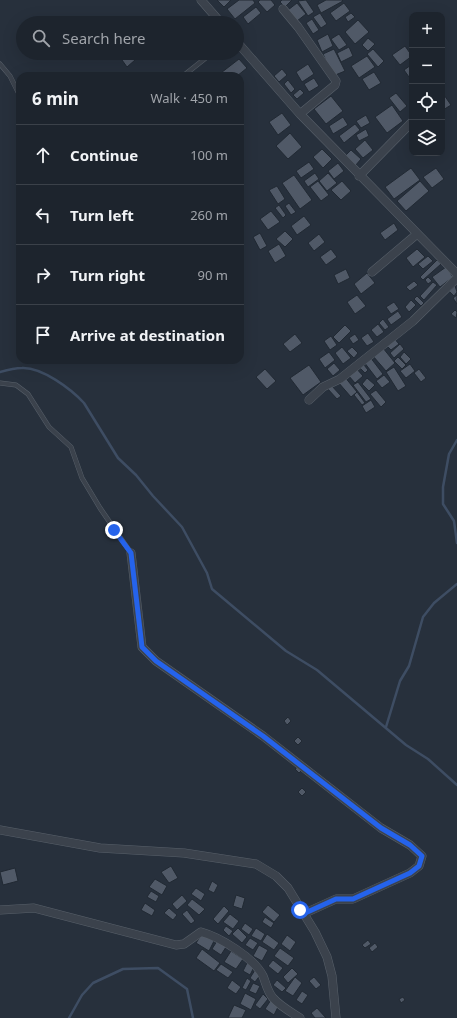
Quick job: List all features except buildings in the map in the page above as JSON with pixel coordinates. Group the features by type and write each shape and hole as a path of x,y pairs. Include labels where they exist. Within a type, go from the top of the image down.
{"street":[{"path":"201,0 215,16"},
{"path":"283,9 298,27 336,81 335,85 300,114"},
{"path":"244,50 300,114 359,176 457,274"},
{"path":"359,176 409,125"},
{"path":"372,272 418,234"},
{"path":"309,400 323,387 340,379 412,321 457,278"},
{"path":"131,553 142,647 156,661 263,736 381,828 410,845 422,856 419,866 410,873 353,899 336,899 303,914"},
{"path":"0,830 100,848 184,852 256,864 276,876 288,888 315,932 327,956 332,976 336,1018"},
{"path":"0,910 34,908 176,945 184,944 201,932 210,934 250,960 263,976 267,990 273,998 300,1018"}],"lane":[{"path":"188,72 203,60"},
{"path":"0,64 10,76 16,88"},
{"path":"0,383 16,385 28,394 49,427 71,447 82,478 100,508 131,553"}],"waterway":[{"path":"0,372 22,368 38,371 56,380 78,397 84,403 118,458 136,475 182,527 207,573 212,589 286,651 317,670 406,745 428,759 457,785"},
{"path":"457,440 449,454 443,487 443,504 454,521 457,543"},
{"path":"386,727 400,681 409,666 423,617 434,603 457,584"},
{"path":"69,1018 82,995 93,983 123,969 158,968 187,989 193,1018"}],"route":[{"path":"114,530 131,553 142,647 156,661 263,736 317,776 381,828 410,845 422,856 419,866 410,873 353,899 336,899 303,914 300,910"}]}
